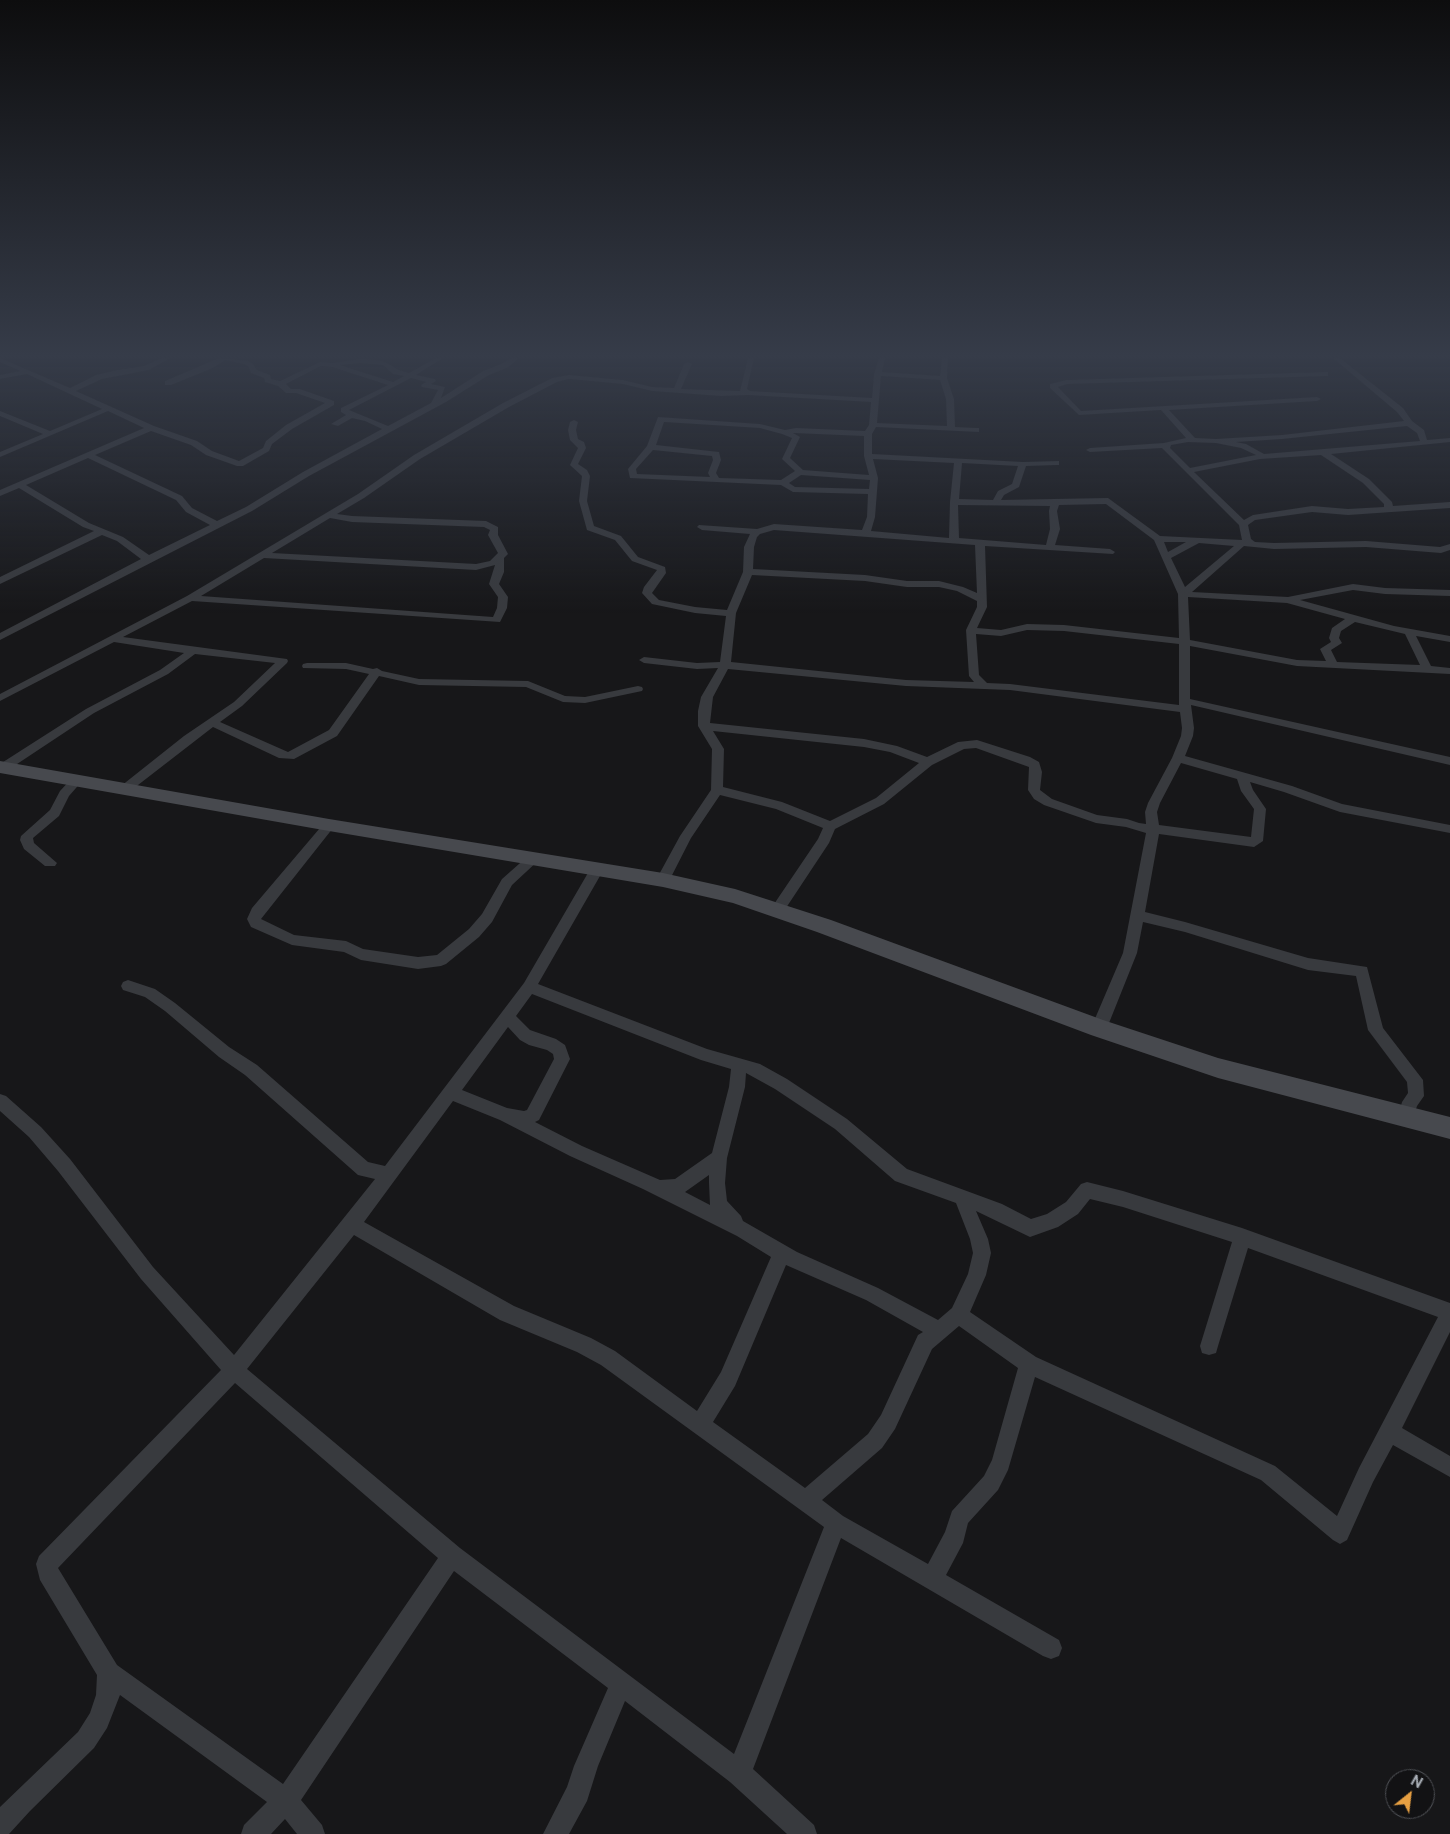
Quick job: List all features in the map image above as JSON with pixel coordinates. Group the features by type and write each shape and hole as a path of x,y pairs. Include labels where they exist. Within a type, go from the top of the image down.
{"main road":[{"path":"2,767 329,825 663,880 735,896 1099,1028 1236,1073 1450,1128"}],"street":[{"path":"0,455 25,444"},
{"path":"0,493 114,444"},
{"path":"193,444 210,453 240,464 266,449 268,444"},
{"path":"0,637 148,559 250,509 360,444"},
{"path":"0,698 190,598 326,515 361,496 417,457 440,444"},
{"path":"580,444 582,448 574,465 584,472 586,476 583,500 590,528 618,538 635,560 662,569 662,573 649,587 647,593 656,602 695,610 731,614"},
{"path":"653,444 632,469 632,476 783,483 793,489 872,492"},
{"path":"793,444 786,459 801,472"},
{"path":"866,534 871,517 874,478 868,456 868,444"},
{"path":"1090,450 1166,444 1166,449 1190,469 1242,524 1246,542"},
{"path":"1227,444 1243,446 1260,455"},
{"path":"1249,444 1260,455"},
{"path":"1288,444 1299,455"},
{"path":"1190,469 1260,455 1299,455 1409,444"},
{"path":"652,447 716,454 712,473 716,480"},
{"path":"1323,453 1366,481 1389,504 1387,509"},
{"path":"87,455 178,498 189,510 217,525"},
{"path":"868,456 958,462 1056,463"},
{"path":"954,541 954,502 958,462"},
{"path":"995,502 1001,492 1016,485 1023,464"},
{"path":"783,483 794,474 801,472 874,478"},
{"path":"18,484 37,497 100,532 120,539 148,559"},
{"path":"954,502 1055,503 1108,501 1158,539 1183,594 1187,736 1151,812 1152,829 1130,953 1099,1028"},
{"path":"1050,547 1055,529 1053,511 1055,503"},
{"path":"1242,524 1253,518 1312,509 1348,512 1450,505"},
{"path":"190,598 496,620 502,608 503,597 494,584 499,572 502,554 493,535 495,529 486,524 352,519 326,515"},
{"path":"702,527 757,532 774,527 1110,552"},
{"path":"1,580 100,532"},
{"path":"663,880 686,836 717,790 718,749 704,726 704,711 707,697 725,665 731,614 748,572 750,547 753,536 757,532"},
{"path":"1158,539 1301,546 1366,544 1441,550 1450,547"},
{"path":"1166,557 1197,540"},
{"path":"1183,594 1246,542"},
{"path":"980,543 982,606 971,630 971,662 974,676 983,685"},
{"path":"262,555 476,568 493,564 500,559"},
{"path":"748,572 865,578 907,584 939,584 960,589 982,600"},
{"path":"1287,600 1353,586 1394,591 1450,593"},
{"path":"1183,594 1287,600 1408,632 1450,639"},
{"path":"1333,665 1324,649 1337,643 1334,638 1336,630 1354,618"},
{"path":"971,630 1001,633 1027,627 1064,628 1185,642 1297,664 1450,671"},
{"path":"1408,632 1428,669"},
{"path":"114,639 193,651 226,653 283,661 245,699 188,739 125,789"},
{"path":"2,767 90,711 164,672 193,651"},
{"path":"644,660 697,666 725,665 906,683 983,685 1185,705 1450,761"},
{"path":"307,666 346,666 377,671 418,682 528,684 563,699 585,700 638,689"},
{"path":"213,723 290,756 333,733 377,671"},
{"path":"704,726 864,743 893,749 928,762"},
{"path":"777,910 824,840 830,826 880,801 928,762 962,745 977,744 1026,760 1035,766 1034,790 1038,796 1048,802 1096,819 1152,829 1254,842 1258,838 1260,809 1247,792 1242,777"},
{"path":"1178,758 1288,789 1340,808 1450,828"},
{"path":"50,863 29,846 26,840 27,836 54,813 64,794 77,780"},
{"path":"717,790 778,805 802,813 830,826"},
{"path":"329,825 256,912 254,918 256,923 292,940 346,947 361,954 418,963 441,960 474,933 487,918 507,882 533,859"},
{"path":"313,1834 286,1801 109,1672 48,1572 47,1564 234,1370 352,1224 529,987 597,869"},
{"path":"1138,916 1194,930 1308,964 1362,971 1376,1030 1415,1080 1416,1096 1410,1102 1406,1116"},
{"path":"128,986 150,992 170,1007 224,1052 250,1070 364,1169 388,1174"},
{"path":"529,987 706,1055 754,1069 782,1084 841,1124 901,1175 996,1210 1030,1228 1052,1221 1072,1208 1087,1190 1123,1199 1242,1236 1450,1312 1366,1475 1340,1534 1268,1473 1029,1364 959,1315"},
{"path":"506,1115 525,1119 533,1114 562,1059 560,1050 551,1044 525,1036 507,1016"},
{"path":"740,1064 737,1087 719,1158 717,1183 719,1205 743,1230"},
{"path":"449,1092 506,1115 576,1151 659,1188 743,1230 782,1253 872,1294 939,1330"},
{"path":"0,1101 36,1132 148,1273 234,1370 452,1556 739,1773 806,1834"},
{"path":"659,1188 678,1187 719,1158"},
{"path":"806,1501 875,1441 888,1422 925,1342 959,1315 977,1275 982,1253 962,1198"},
{"path":"352,1224 507,1313 584,1345 608,1358 836,1523 1051,1648"},
{"path":"1209,1346 1242,1236"},
{"path":"700,1425 728,1378 782,1253"},
{"path":"932,1579 955,1535 959,1518 991,1484 1001,1463 1029,1364"},
{"path":"1389,1432 1450,1468"},
{"path":"739,1773 836,1523"},
{"path":"253,1834 286,1801 452,1556"},
{"path":"0,1826 21,1802 86,1740 99,1720 108,1695 109,1672"},
{"path":"555,1834 578,1792 586,1766 621,1684"}]}
